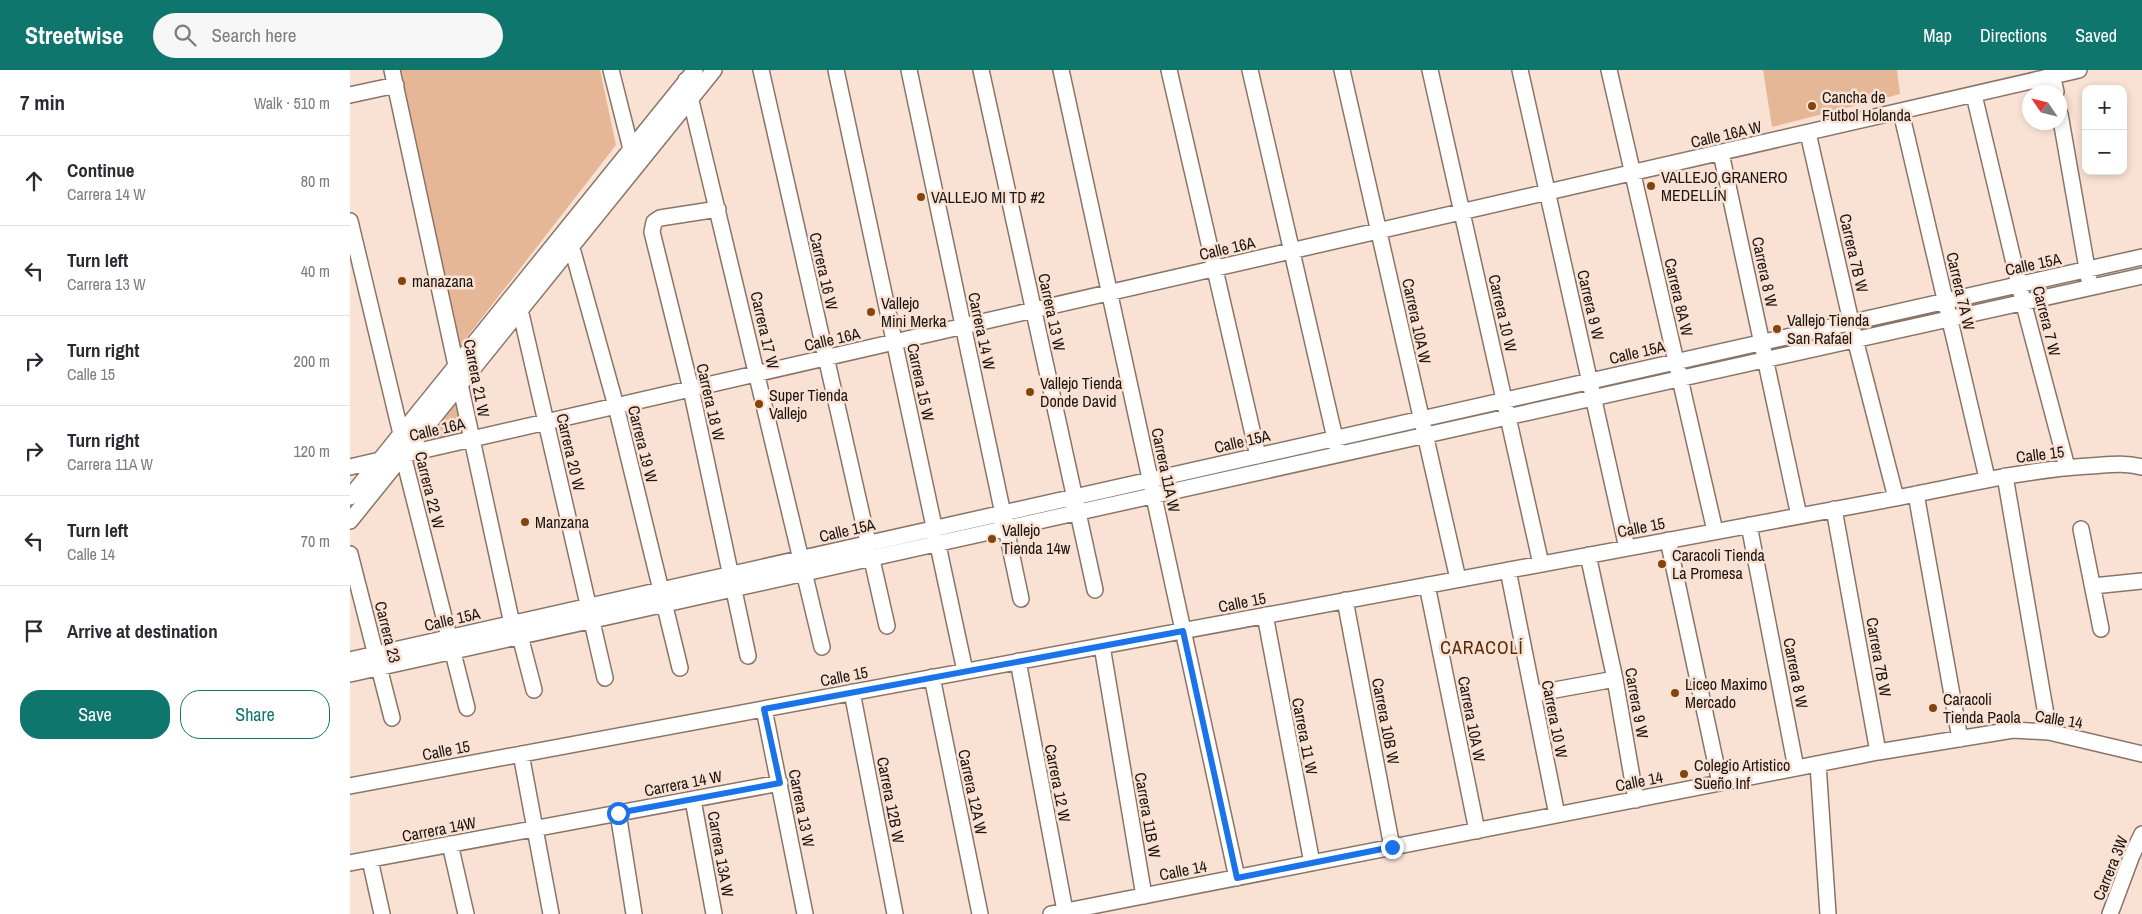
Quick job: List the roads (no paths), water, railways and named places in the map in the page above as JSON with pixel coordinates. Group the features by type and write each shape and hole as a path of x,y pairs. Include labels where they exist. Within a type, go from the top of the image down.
{"street":[{"name":"Carrera 21 W","path":"392,70 472,439 516,630 534,690"},
{"path":"611,70 631,148 639,162"},
{"path":"350,521 714,70"},
{"name":"Carrera 16 W","path":"762,70 887,626"},
{"name":"Carrera 15 W","path":"836,70 964,671"},
{"name":"Carrera 14 W","path":"908,70 1022,598"},
{"name":"Carrera 13 W","path":"980,70 1095,590"},
{"name":"Carrera 11A W","path":"1061,70 1237,878"},
{"path":"1168,70 1216,269 1258,456"},
{"path":"1250,70 1339,454"},
{"name":"Carrera 10A W","path":"1342,70 1458,579"},
{"name":"Carrera 10 W","path":"1430,70 1541,564"},
{"name":"Carrera 9 W","path":"1520,70 1627,548"},
{"name":"Carrera 8A W","path":"1609,70 1716,531"},
{"name":"Calle 16A W","path":"1380,231 1974,95 2052,73 2079,70"},
{"path":"350,497 691,75"},
{"name":"Carrera 17 W","path":"691,75 691,99 822,647"},
{"path":"350,95 396,85"},
{"name":"Carrera 7 W","path":"1974,95 2023,301 2067,467"},
{"name":"Carrera 7A W","path":"1901,112 1987,478"},
{"path":"2063,130 2091,288"},
{"name":"Carrera 7B W","path":"1808,133 1855,339 1896,498"},
{"name":"Carrera 8 W","path":"1721,153 1799,516"},
{"name":"Carrera 18 W","path":"718,209 660,218 654,222 652,232 691,389 748,656"},
{"name":"Carrera 22 W","path":"350,221 401,434 403,455 466,708"},
{"name":"Carrera 19 W","path":"566,229 616,406 680,668"},
{"name":"Calle 16A","path":"350,467 1380,231"},
{"name":"Calle 15A","path":"350,674 377,661 1076,504 1150,480 2142,257"},
{"name":"Calle 15A","path":"1076,504 1154,495 2142,276"},
{"name":"Carrera 20 W","path":"516,292 605,678"},
{"path":"1240,460 1243,475"},
{"name":"Calle 15","path":"350,786 1896,498 1987,478 2067,467 2129,463 2142,467"},
{"path":"2005,476 2049,732"},
{"path":"1916,494 1960,739"},
{"name":"Carrera 7B W","path":"1834,509 1878,752"},
{"name":"Carrera 8 W","path":"1749,525 1796,768"},
{"path":"2081,529 2101,629"},
{"path":"1668,540 1720,783"},
{"name":"Carrera 23","path":"350,554 392,718"},
{"name":"Carrera 9 W","path":"1588,555 1615,679 1636,800"},
{"name":"Carrera 10 W","path":"1508,570 1557,815"},
{"path":"2093,586 2142,581"},
{"name":"Carrera 10A W","path":"1427,585 1477,831"},
{"name":"Carrera 10B W","path":"1345,600 1392,847"},
{"name":"Carrera 11 W","path":"1265,615 1312,863"},
{"name":"Carrera 11B W","path":"1102,646 1144,896"},
{"name":"Calle 15A","path":"350,660 377,661"},
{"name":"Carrera 12 W","path":"1018,661 1058,913"},
{"name":"Carrera 12A W","path":"932,677 980,914"},
{"path":"1533,694 1615,679"},
{"name":"Carrera 12B W","path":"852,692 894,914"},
{"name":"Carrera 13 W","path":"764,709 805,914"},
{"name":"Calle 14","path":"1144,896 1878,752 2013,730 2049,732 2142,754"},
{"path":"521,754 551,914"},
{"path":"1818,764 1828,914"},
{"name":"Carrera 14 W","path":"534,828 780,783"},
{"name":"Carrera 13A W","path":"693,800 714,914"},
{"path":"618,813 634,914"},
{"name":"Carrera 14W","path":"350,863 534,828"},
{"name":"Carrera 3W","path":"2110,914 2142,834"},
{"path":"450,844 466,914"},
{"path":"370,860 382,914"},
{"path":"1058,913 1144,896"}],"place":[{"name":"Cancha de Futbol Holanda","path":"1812,106"},
{"name":"VALLEJO GRANERO MEDELLÍN","path":"1651,186"},
{"name":"VALLEJO MI TD #2","path":"921,197"},
{"name":"manazana","path":"402,281"},
{"name":"Vallejo Mini Merka","path":"871,312"},
{"name":"Vallejo Tienda San Rafael","path":"1777,329"},
{"name":"Vallejo Tienda Donde David","path":"1030,392"},
{"name":"Super Tienda Vallejo","path":"759,404"},
{"name":"Manzana","path":"525,522"},
{"name":"Vallejo Tienda 14w","path":"992,539"},
{"name":"Caracoli Tienda La Promesa","path":"1662,564"},
{"name":"Liceo Maximo Mercado","path":"1675,693"},
{"name":"Caracoli Tienda Paola","path":"1933,708"},
{"name":"Colegio Artistico Sueño Inf","path":"1684,774"}],"district":[{"name":"CARACOLÍ","path":"1482,648"}]}
